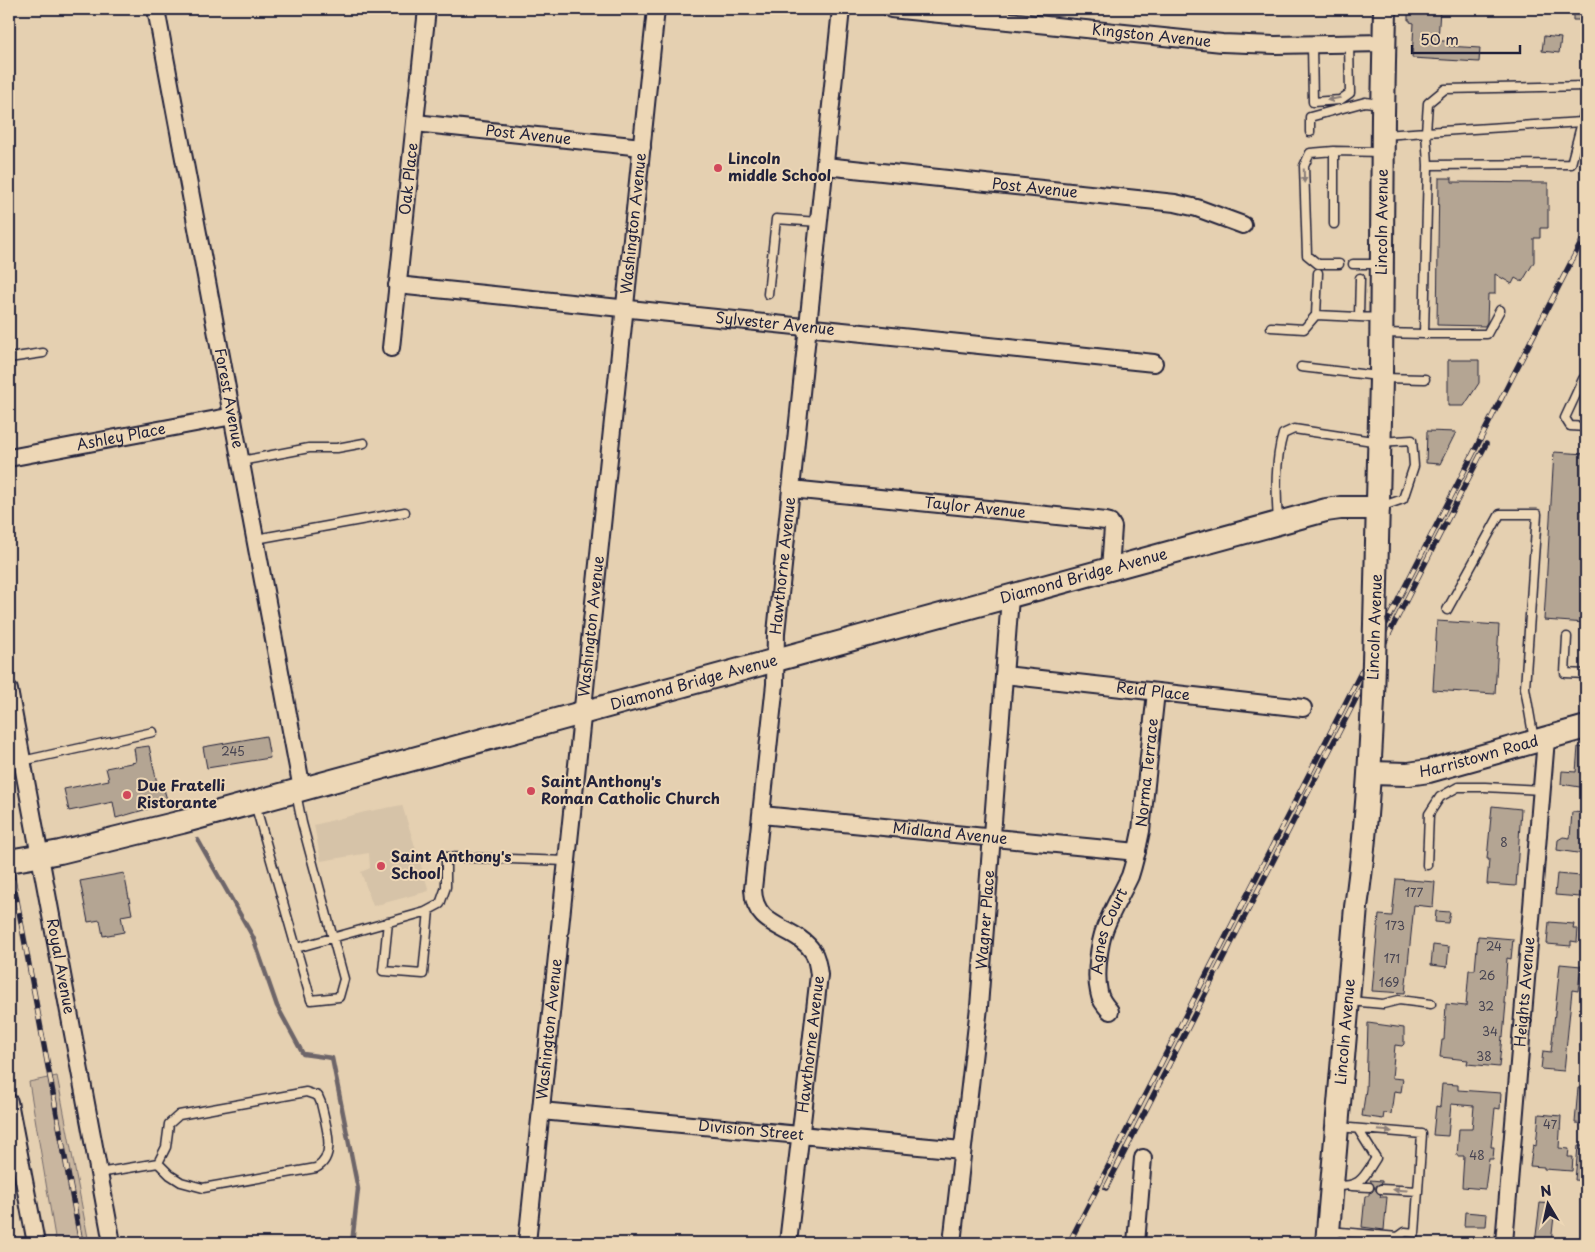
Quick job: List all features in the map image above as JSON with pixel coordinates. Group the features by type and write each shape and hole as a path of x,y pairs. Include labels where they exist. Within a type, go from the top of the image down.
{"street":[{"name":"Forest Avenue","path":"156,9 242,461 299,790"},
{"name":"Oak Place","path":"391,348 427,9"},
{"name":"Washington Avenue","path":"527,1243 656,9"},
{"name":"Hawthorne Avenue","path":"788,1243 819,975 814,953 806,944 764,916 757,909 753,900 753,889 775,684 776,633 841,9"},
{"name":"Kingston Avenue","path":"891,9 1222,43 1384,43"},
{"name":"Lincoln Avenue","path":"1327,1237 1341,1186 1347,1128 1348,1001 1370,773 1381,377 1385,9"},
{"name":"Post Avenue","path":"415,123 642,147"},
{"name":"Post Avenue","path":"825,166 1175,203 1197,208 1243,225"},
{"name":"Sylvester Avenue","path":"397,285 1154,363"},
{"name":"Ashley Place","path":"9,458 233,416"},
{"name":"Taylor Avenue","path":"791,489 1110,522 1113,527 1110,569"},
{"name":"Diamond Bridge Avenue","path":"9,861 60,852 255,802 1278,523 1340,508 1378,508"},
{"name":"Wagner Place","path":"952,1243 979,1007 1010,596"},
{"name":"Reid Place","path":"1004,675 1303,708"},
{"name":"Royal Avenue","path":"9,690 112,1243"},
{"name":"Norma Terrace","path":"1137,852 1156,692"},
{"name":"Harristown Road","path":"1370,773 1408,774 1429,771 1586,728"},
{"name":"Heights Avenue","path":"1504,1243 1542,790 1540,740"},
{"name":"Midland Avenue","path":"762,815 1137,852"},
{"name":"Agnes Court","path":"1110,1011 1103,1003 1099,993 1097,980 1100,947 1105,928 1130,873 1137,852"},
{"path":"9,1102 36,1243"},
{"name":"Division Street","path":"541,1111 962,1150"},
{"path":"1136,1243 1143,1158"}],"lane":[{"path":"1312,44 1313,102 1340,100 1350,93 1349,44"},
{"path":"1424,334 1428,103 1445,89 1586,86"},
{"path":"1310,132 1310,116 1365,102 1383,104"},
{"path":"1428,165 1570,164 1586,107"},
{"path":"1339,264 1318,264 1306,255 1304,166 1310,153 1383,144 1426,132 1582,122"},
{"path":"1334,151 1334,224"},
{"path":"768,294 776,219 819,222"},
{"path":"1353,264 1382,264"},
{"path":"1271,328 1304,329 1316,315 1318,273"},
{"path":"1359,316 1360,278"},
{"path":"1316,315 1359,316 1381,326 1424,334 1487,334 1500,310"},
{"path":"9,358 43,352"},
{"path":"1301,368 1381,377 1425,379"},
{"path":"1586,378 1583,379 1565,418 1570,426 1586,427"},
{"path":"1278,523 1276,499 1280,447 1283,434 1294,429 1379,442 1412,440 1414,466 1403,499 1378,508"},
{"path":"242,461 309,448 337,448 364,443"},
{"path":"256,540 405,512"},
{"path":"1447,610 1500,514 1536,514 1525,688 1540,740"},
{"path":"1567,637 1565,673 1586,674"},
{"path":"22,761 153,732"},
{"path":"1427,865 1429,814 1440,797 1458,787 1542,790"},
{"path":"255,802 311,1000 339,996 344,979 302,823 299,790"},
{"path":"296,948 429,910 440,904 446,887 446,857 567,861"},
{"path":"388,922 383,971 423,974 429,910"},
{"path":"1348,1001 1383,1004 1399,1000 1432,1004"},
{"path":"306,1092 318,1096 322,1103 329,1152 322,1165 316,1168 203,1188 181,1182 170,1175 158,1163 166,1147 169,1124 179,1115 306,1092"},
{"path":"1341,1186 1363,1177 1376,1158 1347,1128"},
{"path":"1327,1237 1398,1237 1406,1232 1415,1233 1422,1134 1347,1128"},
{"path":"99,1173 158,1163"},
{"path":"1341,1186 1370,1187"},
{"path":"1381,1189 1418,1191"}],"shaded area":[{"path":"402,805 429,891 373,906 361,872 370,868 369,853 321,861 314,825"},
{"path":"57,1076 89,1243 56,1243 29,1082"}],"building":[{"path":"1408,9 1440,9 1438,41 1447,41 1447,46 1480,48 1479,62 1412,58 1414,23 1408,20"},
{"path":"1573,9 1584,9 1584,20 1573,20"},
{"path":"1544,36 1561,38 1559,53 1542,51"},
{"path":"1439,178 1452,178 1452,182 1548,183 1548,228 1540,228 1540,238 1534,238 1534,262 1522,282 1515,278 1512,284 1495,274 1495,294 1488,294 1487,322 1485,326 1437,325"},
{"path":"1448,360 1479,360 1479,383 1464,406 1448,406"},
{"path":"1427,431 1456,432 1440,464 1426,463"},
{"path":"1554,452 1586,454 1586,623 1544,620"},
{"path":"1437,621 1499,625 1495,694 1433,690"},
{"path":"266,736 270,758 207,768 203,747"},
{"path":"149,746 157,783 163,786 168,803 116,818 113,802 69,811 64,789 109,780 106,768 136,762 134,748"},
{"path":"1578,747 1586,748 1586,788 1561,784 1562,771 1576,772"},
{"path":"1492,806 1521,809 1516,886 1487,884 1489,859 1487,859"},
{"path":"1572,812 1586,813 1586,852 1584,854 1557,850 1558,840 1563,837 1570,838"},
{"path":"124,873 132,914 121,916 124,932 103,936 100,920 88,922 80,881"},
{"path":"1557,874 1581,876 1580,897 1555,895"},
{"path":"1396,879 1435,882 1433,907 1414,905 1405,993 1372,991 1379,915 1392,916"},
{"path":"1436,911 1450,912 1448,923 1435,922"},
{"path":"1549,922 1574,924 1573,929 1578,929 1577,942 1571,941 1571,946 1547,944"},
{"path":"1478,936 1513,939 1511,959 1507,958 1504,1003 1506,1003 1499,1067 1467,1064 1468,1060 1440,1057 1442,1040 1444,1040 1446,1004 1466,1006 1469,970 1475,970"},
{"path":"1433,945 1449,947 1447,967 1431,965"},
{"path":"1560,964 1581,966 1578,991 1572,990 1564,1071 1541,1069 1543,1051 1551,1052"},
{"path":"1368,1023 1404,1028 1404,1044 1402,1046 1395,1045 1392,1078 1403,1079 1401,1092 1394,1091 1391,1114 1384,1113 1383,1119 1362,1116 1366,1089"},
{"path":"1442,1084 1458,1085 1458,1090 1501,1093 1500,1109 1495,1108 1491,1147 1494,1147 1493,1159 1489,1159 1485,1189 1462,1187 1464,1156 1457,1156 1459,1129 1472,1129 1474,1106 1451,1104 1448,1136 1433,1135 1436,1106 1440,1107"},
{"path":"1578,1088 1586,1088 1586,1124 1575,1123"},
{"path":"1539,1114 1561,1116 1559,1148 1569,1149 1568,1157 1573,1157 1572,1171 1530,1166 1533,1145 1536,1146"},
{"path":"1578,1146 1586,1146 1586,1181 1575,1180"},
{"path":"1370,1180 1382,1181 1382,1183 1376,1186 1376,1191 1381,1195 1380,1197 1387,1197 1384,1230 1362,1227 1365,1196 1369,1196 1369,1193 1375,1188"},
{"path":"1540,1203 1551,1204 1550,1215 1554,1216 1551,1243 1535,1243"},
{"path":"1465,1212 1487,1214 1486,1226 1464,1226"}],"waterway":[{"path":"198,840 253,937 277,1006 303,1054 332,1058 358,1189 352,1243"}],"railway":[{"path":"1069,1243 1586,233"},
{"path":"1106,1188 1486,444"},
{"path":"9,858 81,1243"}],"place":[{"name":"Lincoln middle School","path":"718,168"},
{"name":"Saint Anthony's Roman Catholic Church","path":"531,791"},
{"name":"Due Fratelli Ristorante","path":"127,795"},
{"name":"Saint Anthony's School","path":"381,866"}]}
